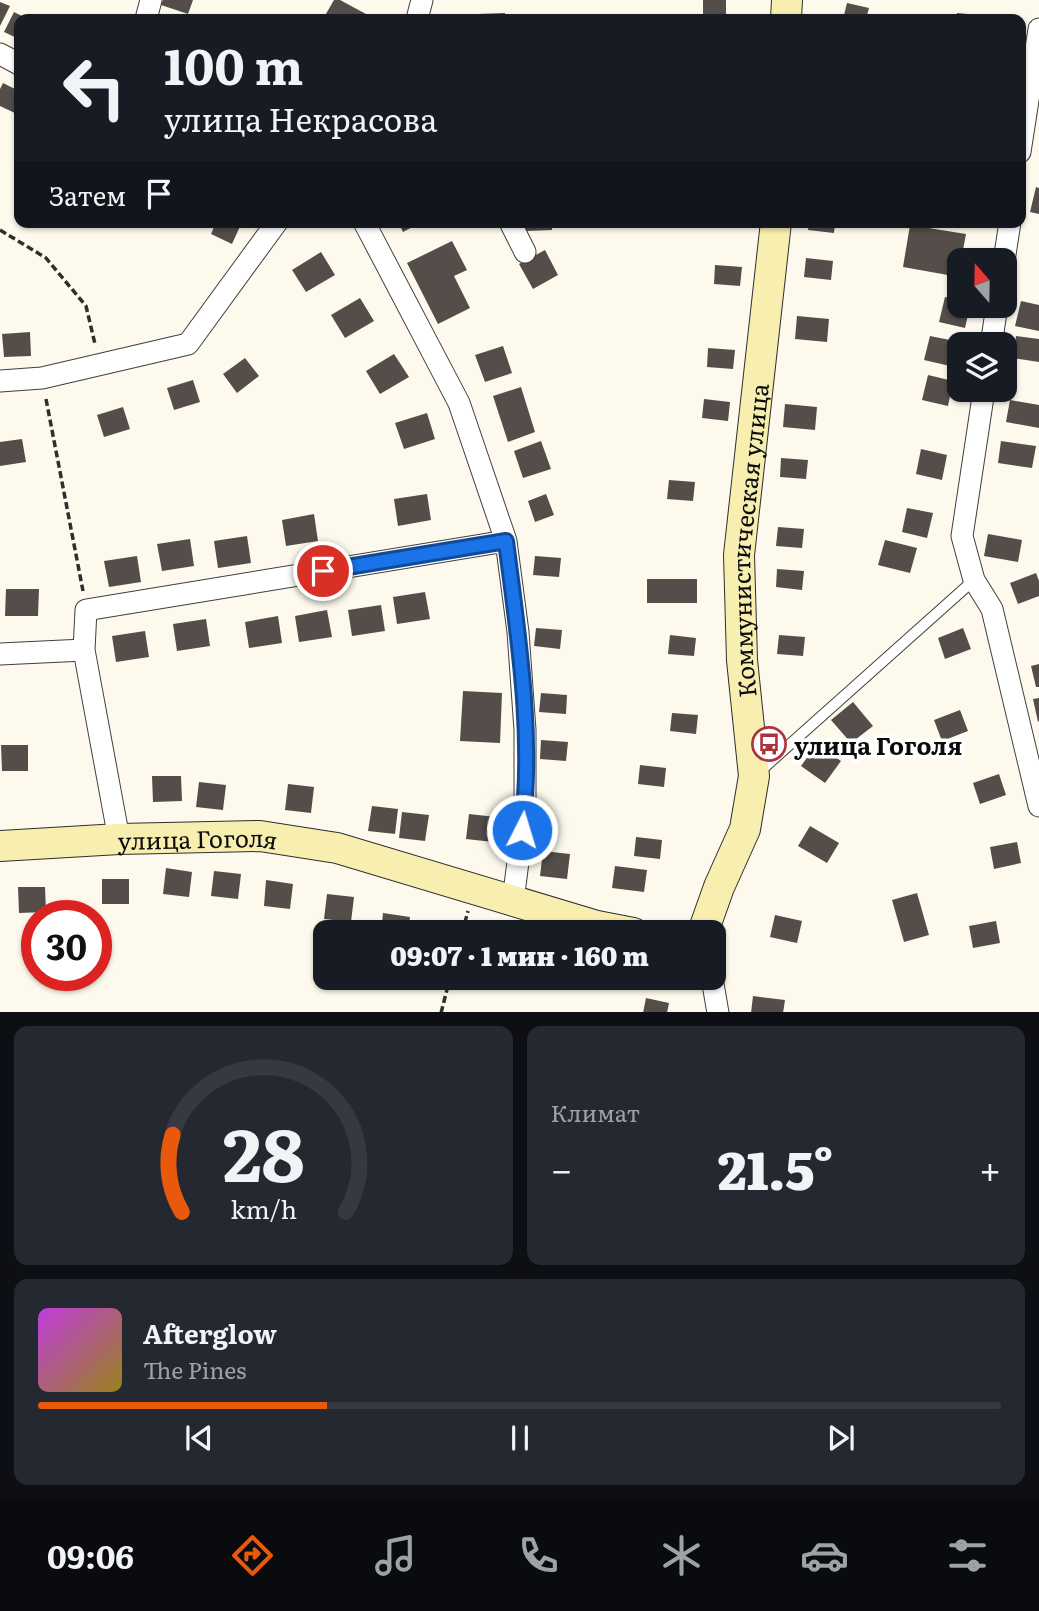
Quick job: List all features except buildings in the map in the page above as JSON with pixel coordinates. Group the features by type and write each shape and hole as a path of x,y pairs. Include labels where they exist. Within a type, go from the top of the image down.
{"street":[{"path":"1026,113 1039,29"},
{"path":"0,381 43,378 188,344 273,228"},
{"path":"367,228 459,403 506,541 525,730 525,807 513,901"},
{"path":"513,228 525,252"},
{"name":"Коммунистическая улица","path":"707,920 745,829 754,776 742,660 739,555 775,228"},
{"path":"1006,248 1009,228"},
{"path":"982,402 962,537 974,580 992,609 1039,806"},
{"path":"119,839 84,650 86,610 506,541"},
{"path":"0,654 84,650"},
{"name":"улица Гоголя","path":"0,846 119,839 260,836 337,848 577,920"},
{"path":"714,990 718,1012"}],"lane":[{"path":"754,776 974,580"}],"path":[{"path":"0,230 46,258 86,306 100,365"},
{"path":"43,378 86,610"},
{"path":"441,1012 447,990"}],"place":[{"name":"улица Гоголя","path":"769,744"}],"route":[{"path":"323,571 506,541 525,730 525,807 522,830"}]}
